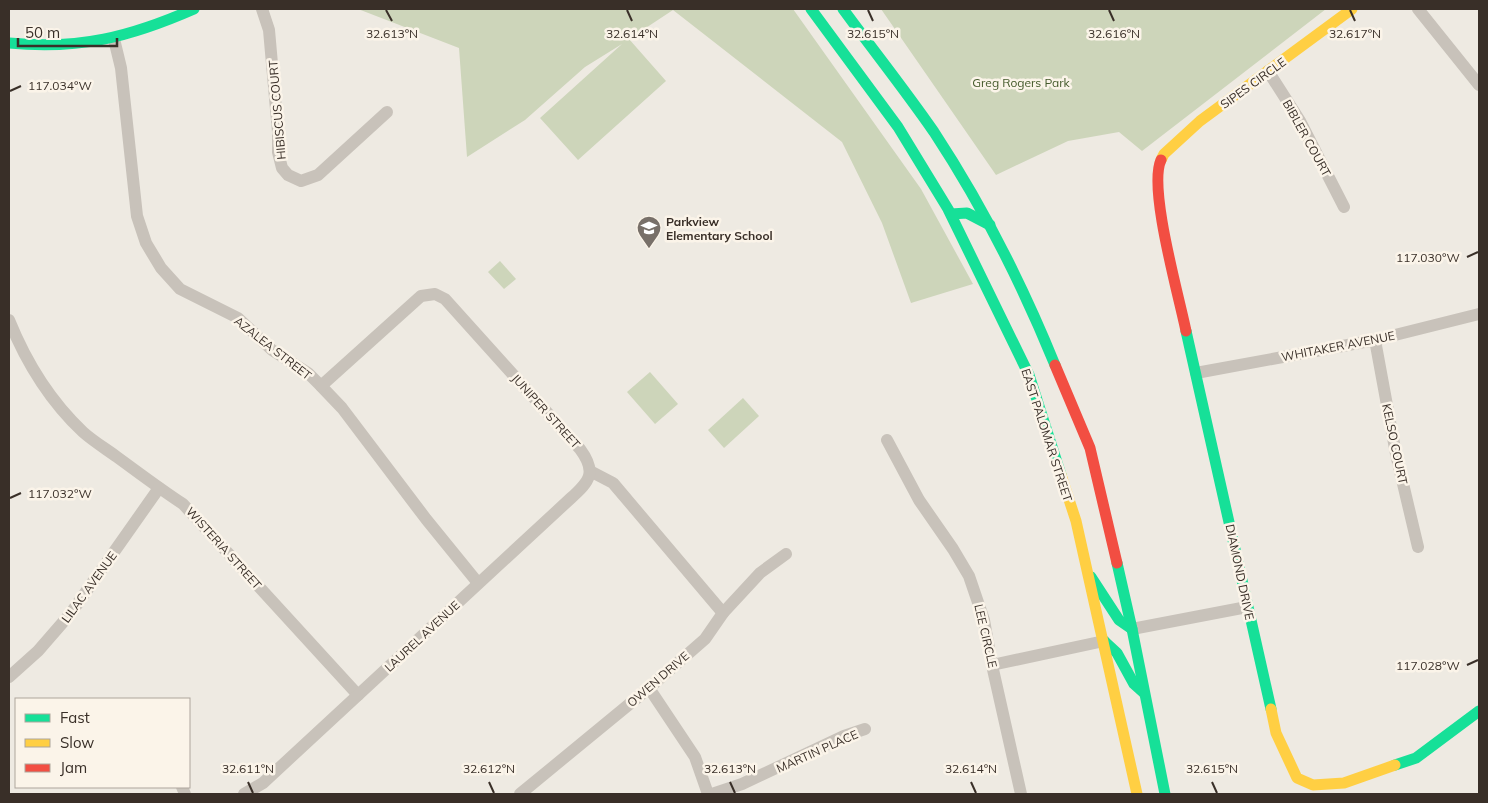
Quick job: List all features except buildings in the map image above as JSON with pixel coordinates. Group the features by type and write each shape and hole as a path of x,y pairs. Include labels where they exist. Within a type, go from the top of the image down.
{"main road":[{"path":"9,43 26,46 66,46 114,39 136,33 194,9"},
{"name":"EAST PALOMAR STREET","path":"811,9 898,127 951,214 1029,375 1076,521 1137,794"},
{"path":"843,9 933,131 977,201 1032,308 1090,448 1132,629 1166,794"},
{"name":"SIPES CIRCLE","path":"1159,162 1164,154 1200,121 1352,9"},
{"name":"DIAMOND DRIVE","path":"1159,162 1159,208 1276,733 1297,778 1313,785 1344,783 1416,758 1479,711"},
{"path":"951,214 968,213 990,226"},
{"path":"1086,570 1104,595 1117,618 1132,629"},
{"path":"1104,641 1117,653 1131,680 1144,694"}],"street":[{"name":"HIBISCUS COURT","path":"262,9 269,30 278,152 282,168 288,174 301,181 318,175 387,112"},
{"path":"1418,9 1479,85"},
{"name":"AZALEA STREET","path":"114,39 121,68 138,216 146,243 161,268 180,289 238,318 272,350 308,373 342,408 426,519 478,583"},
{"name":"BIBLER COURT","path":"1268,71 1300,121 1344,207"},
{"name":"JUNIPER STREET","path":"321,386 421,296 435,294 445,299 580,449 587,458 590,471"},
{"name":"WHITAKER AVENUE","path":"1196,373 1375,340 1479,314"},
{"name":"WISTERIA STREET","path":"9,320 23,351 36,373 66,414 84,433 183,504 358,695"},
{"name":"KELSO COURT","path":"1375,340 1396,454 1418,547"},
{"name":"LEE CIRCLE","path":"887,440 919,500 969,576 984,620 992,665 1021,794"},
{"path":"590,471 613,483 723,613"},
{"name":"LAUREL AVENUE","path":"244,794 263,783 585,485 590,471"},
{"name":"LILAC AVENUE","path":"9,677 38,651 72,613 159,488"},
{"name":"OWEN DRIVE","path":"520,794 649,688 705,639 723,613 760,573 786,554"},
{"path":"1132,629 1248,607"},
{"path":"992,665 1104,641"},
{"path":"649,688 694,756 708,794"},
{"name":"MARTIN PLACE","path":"712,794 742,784 844,736 865,729"}],"green space":[{"path":"358,9 793,9 921,189 973,284 911,303 882,223 842,142 673,10 629,39 666,81 578,160 540,118 622,44 585,67 525,120 467,157 459,48"},
{"name":"Greg Rogers Park","path":"881,9 1326,9 1142,151 1119,132 1068,141 996,175"},
{"path":"500,261 516,279 504,289 488,272"},
{"path":"650,372 678,404 655,424 627,392"},
{"path":"743,398 759,416 724,448 708,430"}],"traffic: fast":[{"path":"9,43 58,45 104,39 148,27 194,9"},
{"path":"811,9 898,127 948,209 1029,375 1061,475"},
{"path":"843,9 934,132 969,188 1015,275 1055,365"},
{"path":"951,214 967,213 990,225"},
{"path":"1186,331 1271,709"},
{"path":"1117,563 1165,794"},
{"path":"1091,577 1119,620 1132,629"},
{"path":"1104,641 1117,653 1134,684 1144,693"},
{"path":"1395,765 1416,758 1479,711"}],"traffic: slow":[{"path":"1161,160 1164,154 1200,121 1352,9"},
{"path":"1061,475 1076,521 1137,794"},
{"path":"1271,709 1276,733 1297,778 1313,785 1344,783 1395,765"}],"traffic: jam":[{"path":"1161,160 1158,174 1161,217 1186,331"},
{"path":"1055,365 1090,448 1117,563"}],"place":[{"name":"Parkview Elementary School","path":"649,249"}]}
